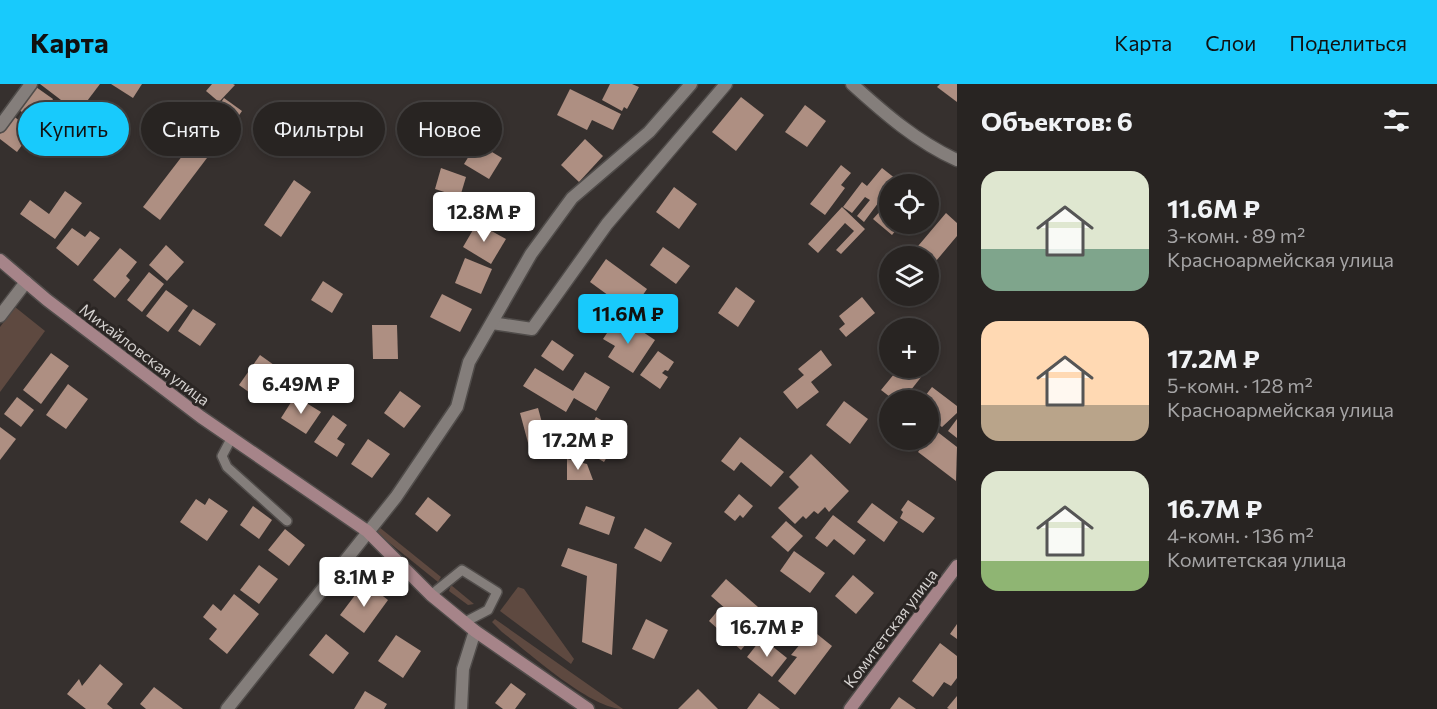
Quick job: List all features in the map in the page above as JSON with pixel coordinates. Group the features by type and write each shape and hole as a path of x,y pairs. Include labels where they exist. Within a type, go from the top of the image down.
{"main road":[{"name":"Михайловская улица","path":"0,260 231,438 367,531 431,595 475,630 588,709"},
{"name":"Комитетская улица","path":"850,709 957,566"}],"street":[{"path":"0,126 31,84"},
{"path":"227,709 396,497 457,407 469,362 531,254 572,198 649,132 691,84"},
{"path":"492,323 532,329 607,224 726,84"},
{"path":"852,84 885,113 936,150 957,160"},
{"path":"0,316 26,282"},
{"path":"462,708 463,669 475,630"}],"lane":[{"path":"231,438 222,456 227,467 286,522"},
{"path":"431,595 462,570 497,592 488,610 465,622"}],"shaded area":[{"path":"15,307 45,331 0,392 0,327"},
{"path":"379,527 441,577 438,582 376,532"},
{"path":"451,585 474,604 468,605 449,591"},
{"path":"518,587 524,589 574,659 571,664 500,611"},
{"path":"495,619 623,709 610,707 594,700 560,678 502,632 492,622"}],"building":[{"path":"40,84 100,84 86,102 64,102"},
{"path":"111,84 142,84 133,98"},
{"path":"212,84 235,85 219,102 206,91"},
{"path":"610,84 632,84 639,87 627,109 624,107 622,111 602,100"},
{"path":"940,84 957,84 957,102 937,87"},
{"path":"36,87 53,99 52,102 25,102"},
{"path":"570,89 621,114 613,130 592,120 587,130 557,115"},
{"path":"741,97 764,115 736,151 712,132"},
{"path":"805,105 826,121 807,147 785,132"},
{"path":"13,116 18,120 17,152 0,139 0,134"},
{"path":"585,139 603,156 579,182 561,165"},
{"path":"182,156 208,156 160,220 143,207"},
{"path":"469,156 502,158 489,179 464,164"},
{"path":"841,165 851,173 841,185 845,188 825,215 810,204"},
{"path":"441,168 466,177 460,197 435,189"},
{"path":"882,168 890,174 879,174 879,202 864,222 857,216 870,200 865,197 852,213 843,207 862,182 867,186"},
{"path":"294,180 311,192 281,237 264,225"},
{"path":"674,187 697,204 679,229 656,212"},
{"path":"65,191 82,203 55,239 20,214 30,200 49,214"},
{"path":"842,207 865,229 841,254 836,250 854,231 845,223 818,253 808,244"},
{"path":"879,212 879,224 873,219"},
{"path":"946,213 957,223 957,236 939,257 939,246 918,246 928,234 939,234 939,221"},
{"path":"477,223 506,239 491,264 463,247"},
{"path":"72,228 85,237 90,231 100,238 78,266 56,248"},
{"path":"166,245 184,262 167,281 149,265"},
{"path":"663,247 690,266 676,284 650,265"},
{"path":"120,248 137,262 126,276 130,280 115,298 93,280"},
{"path":"465,258 492,269 481,294 455,283"},
{"path":"606,259 647,289 631,312 590,282"},
{"path":"149,272 164,284 142,312 127,300"},
{"path":"323,281 343,294 332,313 311,300"},
{"path":"736,287 755,301 738,327 718,313"},
{"path":"166,290 188,306 168,332 146,316"},
{"path":"442,294 472,309 460,332 430,317"},
{"path":"862,297 875,313 846,337 839,329 845,324 839,316"},
{"path":"193,309 216,324 200,346 178,331"},
{"path":"625,320 655,340 633,373 608,357 615,346 603,339 613,324 619,329"},
{"path":"372,325 397,325 398,359 373,359"},
{"path":"552,340 574,355 563,371 541,356"},
{"path":"821,350 832,365 811,382 819,392 797,409 783,392 804,375 798,369"},
{"path":"658,351 674,362 668,371 665,370 662,373 668,377 660,389 640,375"},
{"path":"51,353 69,366 41,404 23,390"},
{"path":"260,355 281,370 260,400 239,385"},
{"path":"535,368 573,391 585,372 610,387 596,411 574,398 566,412 523,386"},
{"path":"891,378 920,378 911,390 881,390"},
{"path":"68,384 88,399 66,429 46,415"},
{"path":"400,391 421,406 404,428 384,413"},
{"path":"939,392 957,406 957,413 942,427 939,425"},
{"path":"295,396 321,412 306,434 281,418"},
{"path":"17,397 34,410 21,427 4,414"},
{"path":"844,401 868,419 850,444 826,425"},
{"path":"538,408 548,445 530,450 520,413"},
{"path":"333,415 347,425 337,439 345,444 337,457 314,442"},
{"path":"596,417 622,432 604,462 584,450 592,437 587,434"},
{"path":"957,419 957,438 948,431"},
{"path":"0,427 16,439 0,460"},
{"path":"939,433 957,447 956,481 918,452 920,450 939,450"},
{"path":"740,437 784,472 771,487 741,462 734,471 721,461"},
{"path":"368,439 390,454 372,478 351,464"},
{"path":"811,454 849,491 829,512 825,507 818,514 814,511 806,519 803,516 795,524 778,508 799,487 789,477"},
{"path":"567,459 587,464 593,480 567,480"},
{"path":"739,494 753,506 743,518 740,515 735,521 724,512"},
{"path":"428,497 451,515 437,532 415,514"},
{"path":"209,498 228,511 207,541 180,522 196,499 205,505"},
{"path":"908,500 935,518 923,533 900,518 903,512 901,510"},
{"path":"872,503 898,522 884,542 857,522"},
{"path":"253,506 272,520 259,539 240,525"},
{"path":"586,506 615,517 609,535 579,524"},
{"path":"833,515 866,540 854,555 834,539 827,547 815,538"},
{"path":"786,521 803,536 788,552 771,537"},
{"path":"645,528 672,543 661,562 634,548"},
{"path":"285,529 305,545 289,566 268,550"},
{"path":"568,548 617,564 612,655 582,642 587,576 561,566"},
{"path":"794,551 825,573 810,593 780,571"},
{"path":"259,565 278,579 259,604 240,590"},
{"path":"853,575 874,593 856,614 835,596"},
{"path":"726,579 773,620 758,637 711,596"},
{"path":"365,582 388,600 364,633 340,615"},
{"path":"234,594 259,614 227,654 209,639 217,629 203,617 213,604 221,611"},
{"path":"720,608 752,637 741,650 709,621"},
{"path":"646,619 668,630 654,659 632,649"},
{"path":"957,624 957,639 950,634"},
{"path":"812,630 832,646 795,695 778,681 797,657 791,655"},
{"path":"326,634 349,653 333,674 309,655"},
{"path":"396,635 421,651 403,678 378,661"},
{"path":"762,638 787,658 772,677 747,657"},
{"path":"940,643 957,656 957,678 951,686 944,682 933,697 912,681"},
{"path":"100,664 123,684 107,704 113,709 86,709 67,694 79,679 82,686"},
{"path":"511,683 526,694 515,709 503,709 495,703"},
{"path":"154,687 183,709 146,709 140,704"},
{"path":"698,689 718,709 678,709"},
{"path":"365,691 387,704 384,709 354,709"},
{"path":"759,693 780,709 747,709"},
{"path":"957,696 957,709 947,708"},
{"path":"899,697 916,709 890,709"}]}
